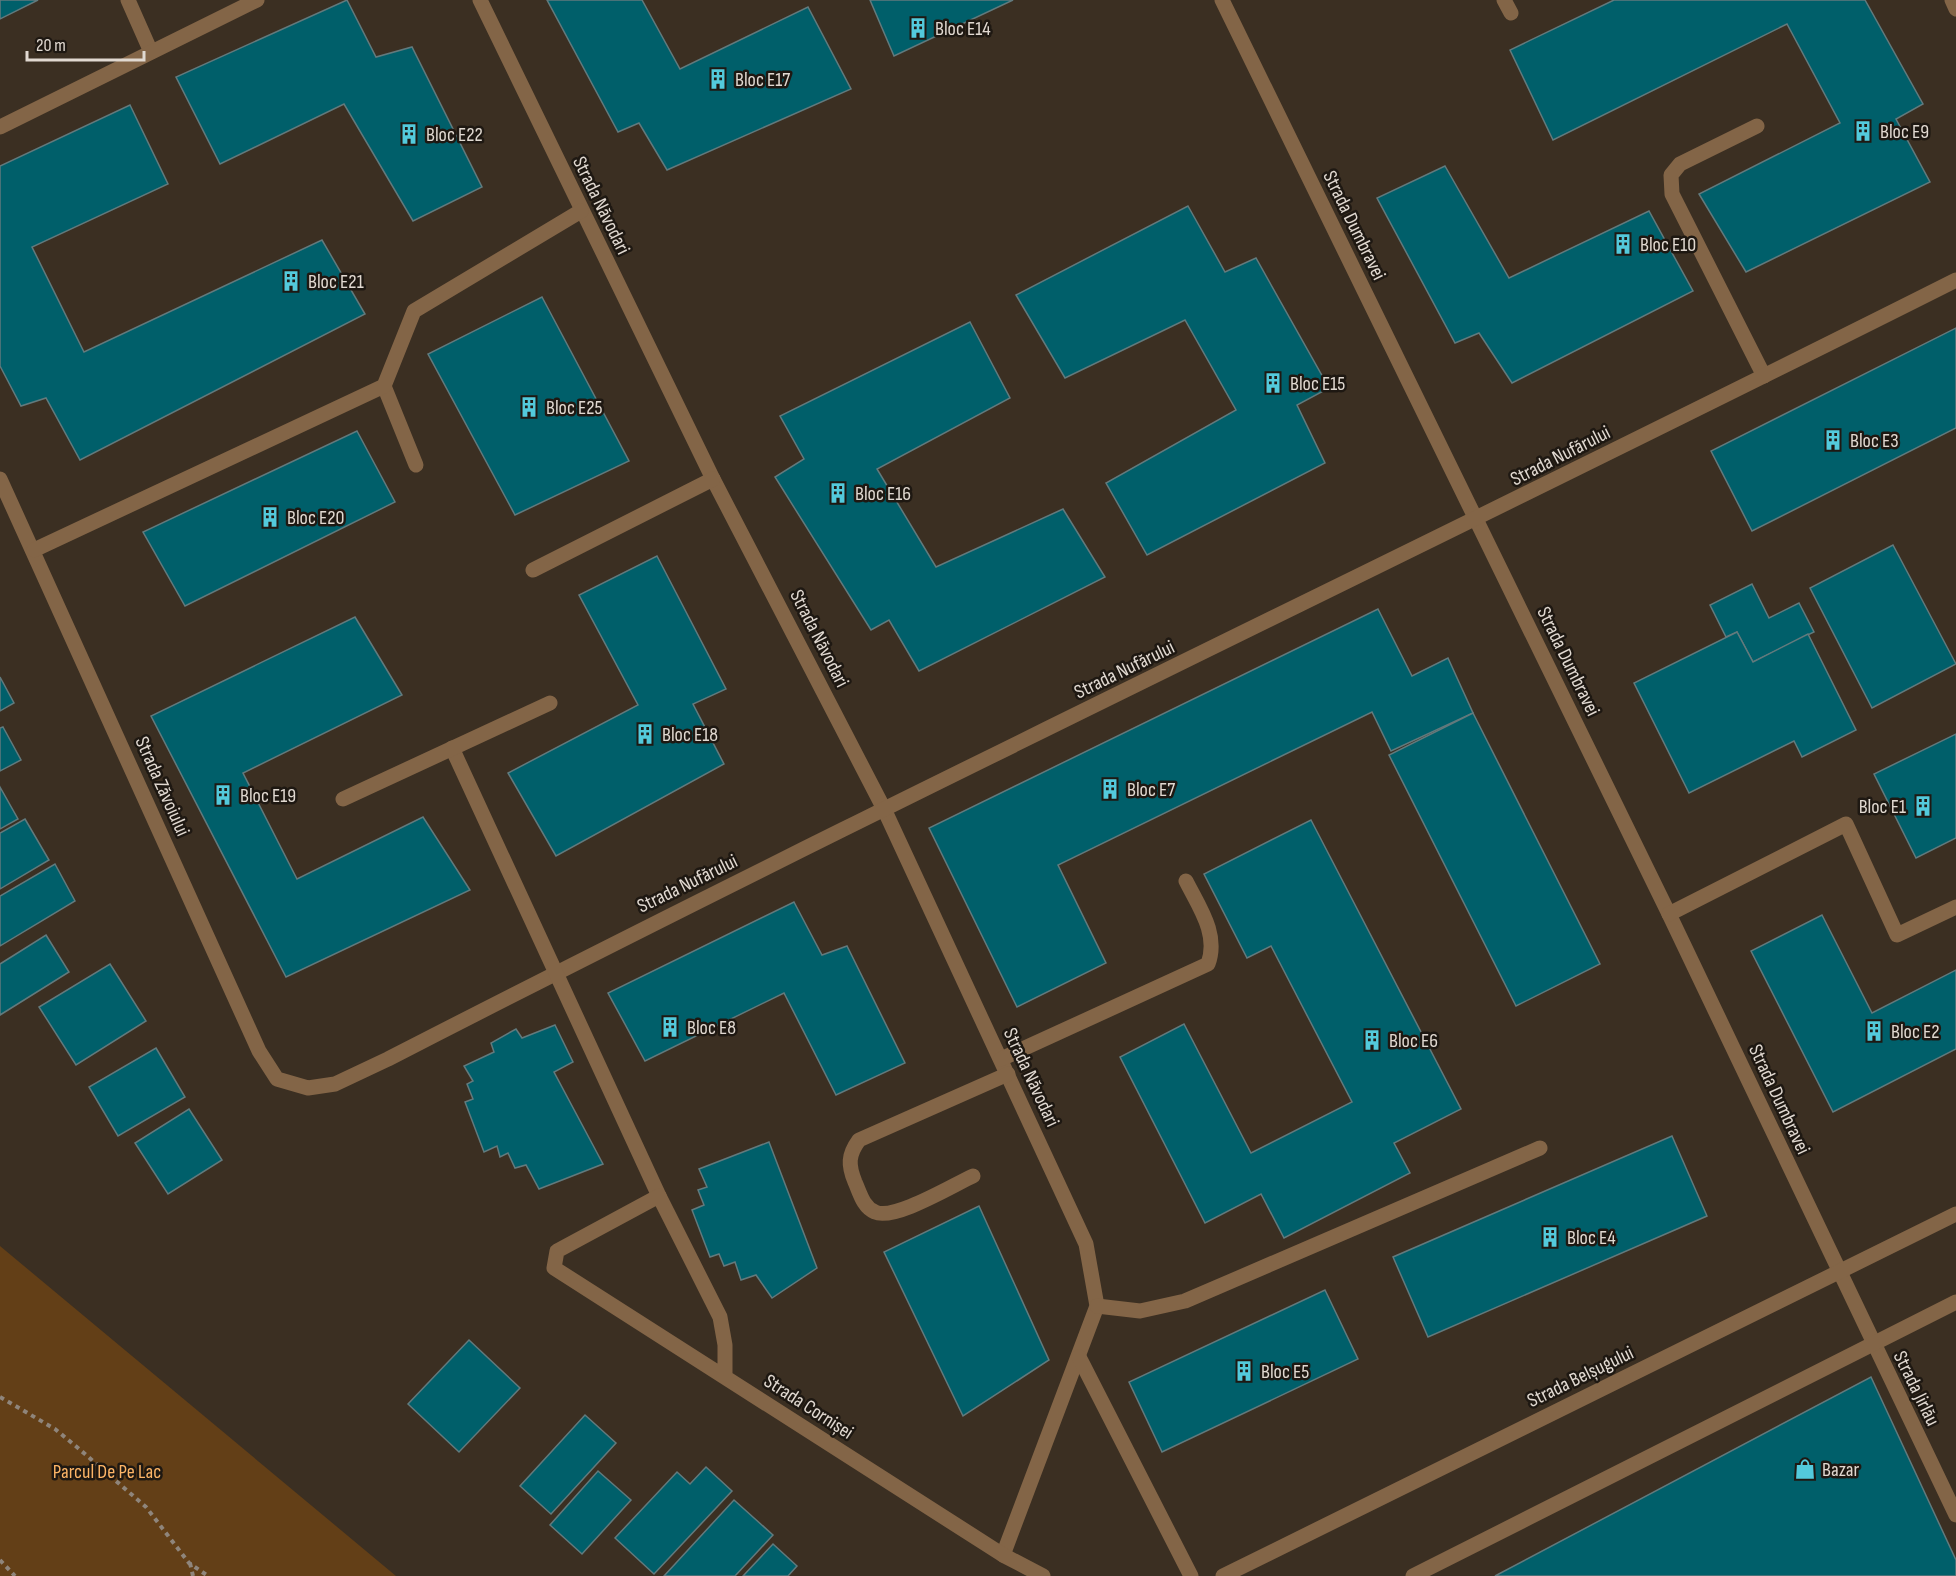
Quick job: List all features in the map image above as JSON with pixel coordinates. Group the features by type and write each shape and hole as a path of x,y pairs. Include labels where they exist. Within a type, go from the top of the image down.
{"street":[{"path":"128,0 151,52"},
{"path":"0,127 257,0"},
{"name":"Strada Năvodari","path":"480,0 581,211 714,479 885,809 1086,1244 1097,1306 1003,1556"},
{"name":"Strada Dumbravei","path":"1222,0 1669,914 1872,1344"},
{"path":"1952,0 1956,9"},
{"path":"1757,126 1680,164 1671,175 1672,194 1764,376"},
{"path":"34,550 384,387 414,311 581,211"},
{"name":"Strada Nufărului","path":"308,1089 335,1084 885,809 1477,520 1956,280"},
{"path":"384,387 416,465"},
{"name":"Strada Zăvoiului","path":"0,479 259,1051 277,1079 308,1089"},
{"path":"533,570 714,479"},
{"path":"343,799 549,703"},
{"path":"452,748 659,1196 720,1317 725,1345 725,1377"},
{"path":"1669,914 1846,824 1897,935 1956,906"},
{"path":"1001,1059 1208,964 1213,950 1209,928 1186,881"},
{"path":"973,1176 894,1213 876,1213 864,1203 849,1167 851,1152 859,1140 1008,1074"},
{"path":"1097,1306 1140,1311 1185,1301 1540,1148"},
{"name":"Strada Cornișei","path":"659,1196 557,1251 554,1268 1003,1556 1043,1576"},
{"name":"Strada Belșugului","path":"1223,1576 1956,1214"},
{"path":"1413,1576 1956,1302"},
{"name":"Strada Jirlău","path":"1872,1344 1956,1515"},
{"path":"1079,1357 1191,1576"}],"path":[{"path":"0,1397 55,1429 78,1448 146,1507 189,1563 208,1576"},
{"path":"0,1560 15,1576"},
{"path":"189,1563 193,1576"}],"green space":[{"name":"Parcul De Pe Lac","path":"0,1246 396,1576 0,1576"}],"building":[{"path":"0,0 38,0 0,19"},
{"name":"Bloc E22","path":"347,0 376,57 412,47 482,187 413,221 344,104 220,164 176,77"},
{"name":"Bloc E17","path":"547,0 642,0 680,69 808,7 851,89 667,170 639,123 618,132"},
{"name":"Bloc E14","path":"870,0 1013,0 894,56"},
{"name":"Bloc E9","path":"1614,0 1865,0 1923,104 1896,119 1930,182 1746,272 1699,194 1840,123 1787,24 1553,140 1510,50"},
{"name":"Bloc E21","path":"130,105 168,184 32,247 84,352 322,240 365,314 80,460 46,398 21,406 0,366 0,166"},
{"name":"Bloc E10","path":"1445,166 1509,278 1649,211 1693,291 1512,383 1479,333 1455,343 1377,198"},
{"name":"Bloc E15","path":"1188,206 1225,272 1256,258 1329,388 1297,405 1325,463 1147,555 1106,483 1236,410 1185,320 1065,378 1016,295"},
{"name":"Bloc E25","path":"542,297 629,461 515,515 428,354"},
{"name":"Bloc E16","path":"970,322 1010,398 877,469 936,567 1063,509 1105,577 919,671 889,620 871,630 775,477 804,459 780,416"},
{"name":"Bloc E3","path":"1956,328 1956,428 1752,531 1711,451"},
{"name":"Bloc E20","path":"357,431 395,502 185,606 143,532"},
{"path":"1893,545 1956,664 1872,708 1810,588"},
{"name":"Bloc E18","path":"657,556 726,689 693,704 724,764 556,856 508,773 638,705 579,595"},
{"path":"1752,584 1769,618 1799,603 1814,632 1753,662 1737,632 1726,637 1710,605"},
{"name":"Bloc E7","path":"1378,609 1412,676 1448,658 1473,713 1391,751 1372,712 1058,865 1106,963 1017,1007 929,828"},
{"name":"Bloc E19","path":"355,617 402,695 243,773 297,879 423,817 470,890 286,977 151,716"},
{"path":"1737,632 1753,662 1808,634 1856,730 1802,757 1794,741 1689,793 1634,683"},
{"path":"0,677 14,703 0,711"},
{"path":"1473,713 1600,964 1516,1006 1389,755"},
{"path":"3,727 21,760 0,771 0,728"},
{"name":"Bloc E1","path":"1956,734 1956,838 1916,858 1874,774"},
{"path":"0,787 18,819 0,829"},
{"path":"25,819 49,860 0,889 0,833"},
{"name":"Bloc E6","path":"1311,820 1461,1109 1394,1143 1410,1173 1284,1238 1261,1194 1205,1223 1120,1057 1184,1024 1251,1153 1352,1102 1271,946 1247,958 1204,874"},
{"path":"55,864 75,901 0,946 0,896"},
{"name":"Bloc E8","path":"794,902 822,955 847,946 905,1063 836,1095 784,993 645,1061 608,993"},
{"name":"Bloc E2","path":"1822,915 1872,1013 1956,970 1956,1049 1833,1112 1751,951"},
{"path":"46,935 69,972 0,1015 0,964"},
{"path":"110,964 146,1021 76,1065 39,1007"},
{"path":"555,1025 573,1062 554,1072 603,1164 539,1189 526,1165 515,1168 508,1153 500,1157 497,1146 484,1152 465,1102 473,1099 467,1084 473,1081 464,1066 494,1052 491,1043 516,1029 522,1038"},
{"path":"156,1048 185,1097 118,1136 89,1087"},
{"path":"189,1109 222,1160 168,1194 135,1143"},
{"name":"Bloc E4","path":"1672,1136 1707,1216 1428,1337 1393,1257"},
{"path":"769,1142 817,1268 772,1298 756,1275 741,1280 735,1262 724,1266 719,1254 710,1257 692,1210 704,1205 698,1190 707,1187 699,1169"},
{"path":"979,1206 1049,1360 963,1416 884,1252"},
{"name":"Bloc E5","path":"1325,1290 1358,1359 1162,1452 1129,1382"},
{"path":"469,1340 520,1388 459,1452 408,1404"},
{"name":"Bazar","path":"1871,1377 1956,1560 1956,1576 1495,1576"},
{"path":"585,1415 616,1443 551,1514 520,1486"},
{"path":"706,1467 732,1491 654,1574 615,1538 677,1472 690,1484"},
{"path":"598,1471 631,1500 582,1554 550,1525"},
{"path":"734,1500 773,1535 735,1576 664,1576"},
{"path":"773,1544 797,1566 788,1576 743,1576"}],"place":[{"name":"Bloc E14","path":"918,28"},
{"name":"Bloc E17","path":"718,79"},
{"name":"Bloc E9","path":"1863,131"},
{"name":"Bloc E22","path":"409,134"},
{"name":"Bloc E10","path":"1623,244"},
{"name":"Bloc E21","path":"291,281"},
{"name":"Bloc E15","path":"1273,383"},
{"name":"Bloc E25","path":"529,407"},
{"name":"Bloc E3","path":"1833,440"},
{"name":"Bloc E16","path":"838,493"},
{"name":"Bloc E20","path":"270,517"},
{"name":"Bloc E18","path":"645,734"},
{"name":"Bloc E7","path":"1110,789"},
{"name":"Bloc E19","path":"223,795"},
{"name":"Bloc E1","path":"1923,806"},
{"name":"Bloc E8","path":"670,1027"},
{"name":"Bloc E2","path":"1874,1031"},
{"name":"Bloc E6","path":"1372,1040"},
{"name":"Bloc E4","path":"1550,1237"},
{"name":"Bloc E5","path":"1244,1371"},
{"name":"Bazar","path":"1805,1469"}]}
